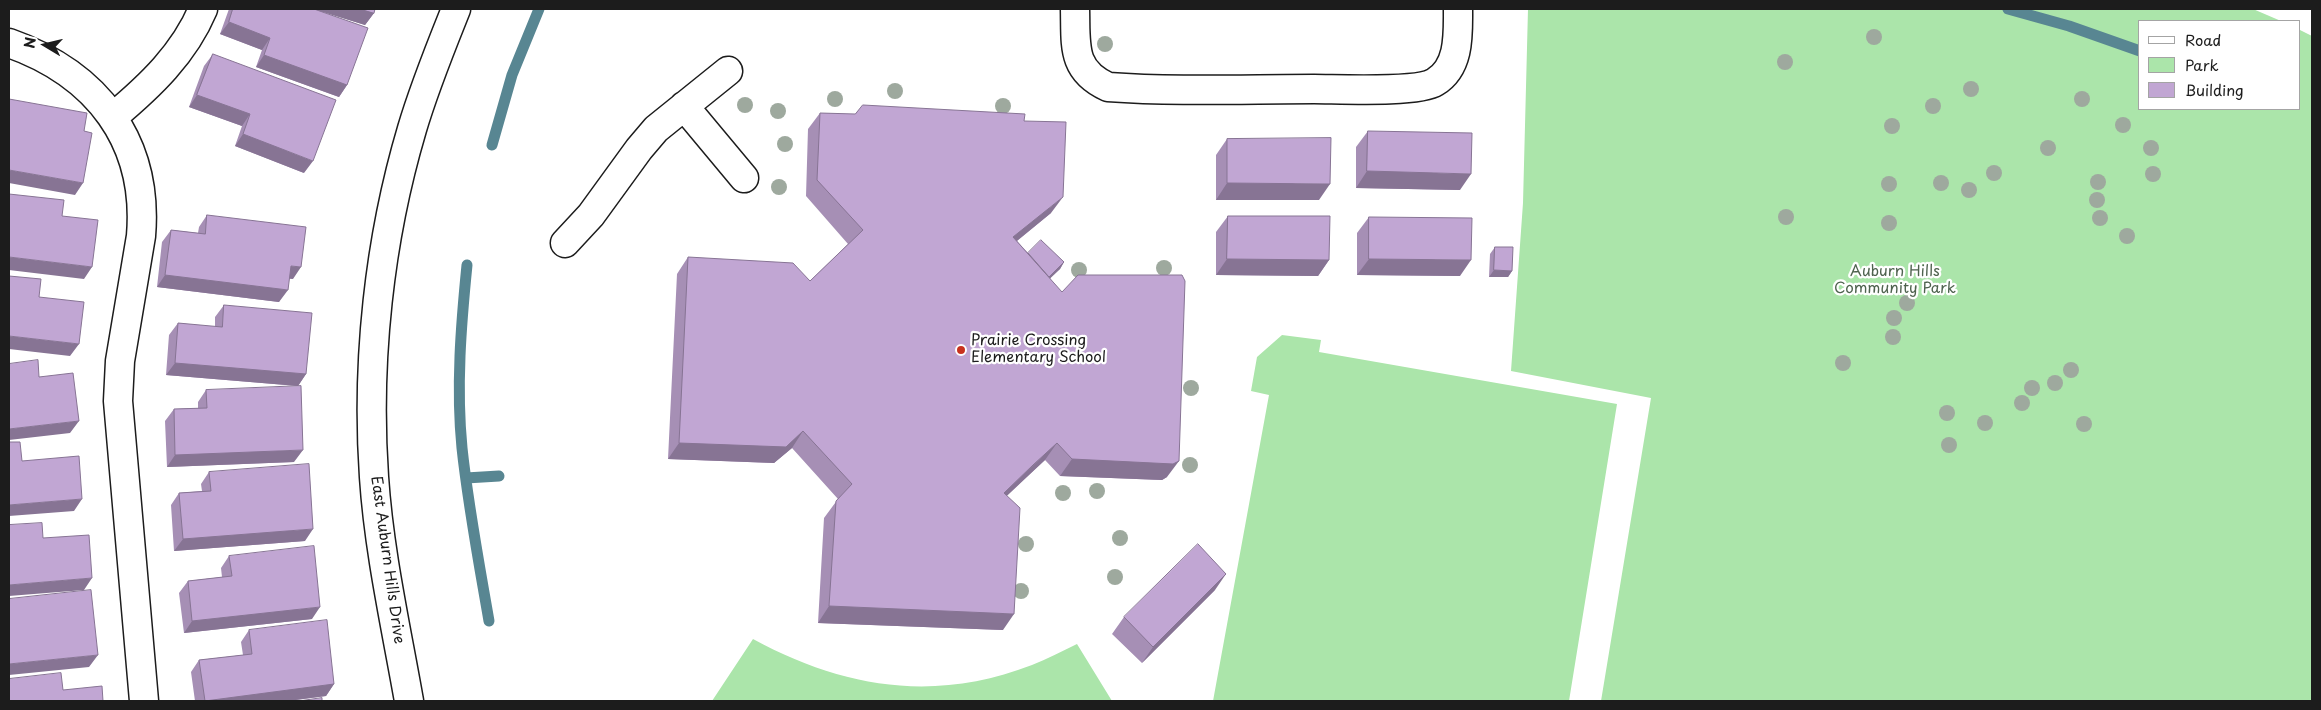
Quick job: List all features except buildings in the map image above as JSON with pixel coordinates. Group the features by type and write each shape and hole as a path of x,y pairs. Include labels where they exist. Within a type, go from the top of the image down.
{"street":[{"path":"113,118 165,70 188,38 203,9"},
{"name":"East Auburn Hills Drive","path":"409,701 379,523 374,478 372,399 375,332 387,241 412,130 431,71 456,9"},
{"path":"1075,9 1076,50 1082,67 1093,80 1108,87 1336,89 1418,87 1434,82 1444,75 1454,59 1458,38 1458,9"},
{"path":"9,43 38,54 72,75 99,99 113,118 134,160 141,200 142,220 120,361 118,401 144,701"},
{"path":"565,243 591,215 644,142 656,129 728,70"},
{"path":"684,106 744,178"}],"green space":[{"name":"Auburn Hills Community Park","path":"1528,9 2253,9 2279,20 2138,20 2138,110 2301,110 2301,30 2312,36 2312,701 1601,701 1651,398 1511,371 1523,203"},
{"path":"1282,335 1321,340 1319,352 1617,404 1569,701 1213,701 1269,395 1251,391 1257,357"},
{"path":"753,639 787,656 855,679 890,685 924,686 960,684 996,677 1032,665 1077,644 1112,701 712,701"}],"waterway":[{"path":"492,145 512,75 539,9"},
{"path":"2008,9 2069,26 2138,50"},
{"path":"467,265 460,356 460,425 467,491 489,621"},
{"path":"466,478 499,476"}],"place":[{"name":"Prairie Crossing Elementary School","path":"961,350"}]}
